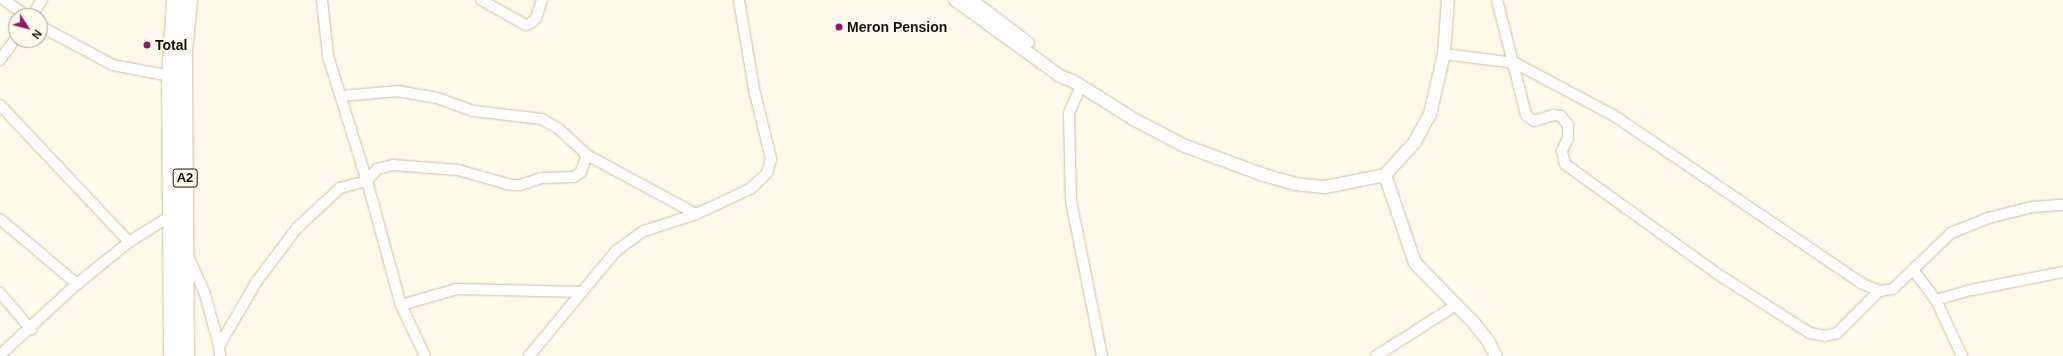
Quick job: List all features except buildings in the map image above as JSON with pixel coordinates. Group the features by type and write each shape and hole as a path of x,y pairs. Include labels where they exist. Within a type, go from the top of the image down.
{"highway":[{"name":"A2","path":"186,356 186,21 189,0"},
{"name":"A2","path":"172,356 170,76 174,3"}],"street":[{"path":"4,0 16,8"},
{"path":"322,0 328,56 367,181 401,305 425,356"},
{"path":"481,0 526,25 531,23 536,18 542,0"},
{"path":"529,356 616,251 644,231 696,214 750,189 767,173 770,159 754,89 739,0"},
{"path":"955,0 1060,76 1077,84 1135,120 1185,146 1264,175 1295,184 1325,187 1385,175 1414,143 1430,114 1444,54 1448,0"},
{"path":"971,0 1064,70 1077,84"},
{"path":"1496,0 1529,119 1542,120 1554,115 1561,116 1568,125 1568,138 1562,151 1565,164 1716,273 1810,333 1825,336 1837,333 1879,290"},
{"path":"174,3 186,21"},
{"path":"48,30 113,65 170,76"},
{"path":"0,60 9,48"},
{"path":"1444,54 1514,64 1613,115 1861,283 1879,290 1894,289 1951,233 1995,216 2032,207 2063,205"},
{"path":"1077,84 1069,113 1071,201 1102,356"},
{"path":"340,96 399,92 437,98 473,111 542,119 559,130 587,154 696,214"},
{"path":"0,105 129,242"},
{"path":"219,351 257,281 298,228 340,188 367,181 377,169 393,165 458,170 516,185 542,178 574,177 581,172 587,154"},
{"path":"1385,175 1415,263 1456,305 1488,341 1496,356"},
{"path":"0,355 31,329 78,284 129,242 172,215 185,204"},
{"path":"0,219 78,284"},
{"path":"186,250 205,294 219,351"},
{"path":"1914,271 1936,300 1962,356"},
{"path":"1936,300 1972,290 2063,272"},
{"path":"401,305 457,289 582,292"},
{"path":"0,293 31,329"},
{"path":"1376,356 1456,305"}],"place":[{"name":"Meron Pension","path":"839,27"},
{"name":"Total","path":"147,45"}]}
